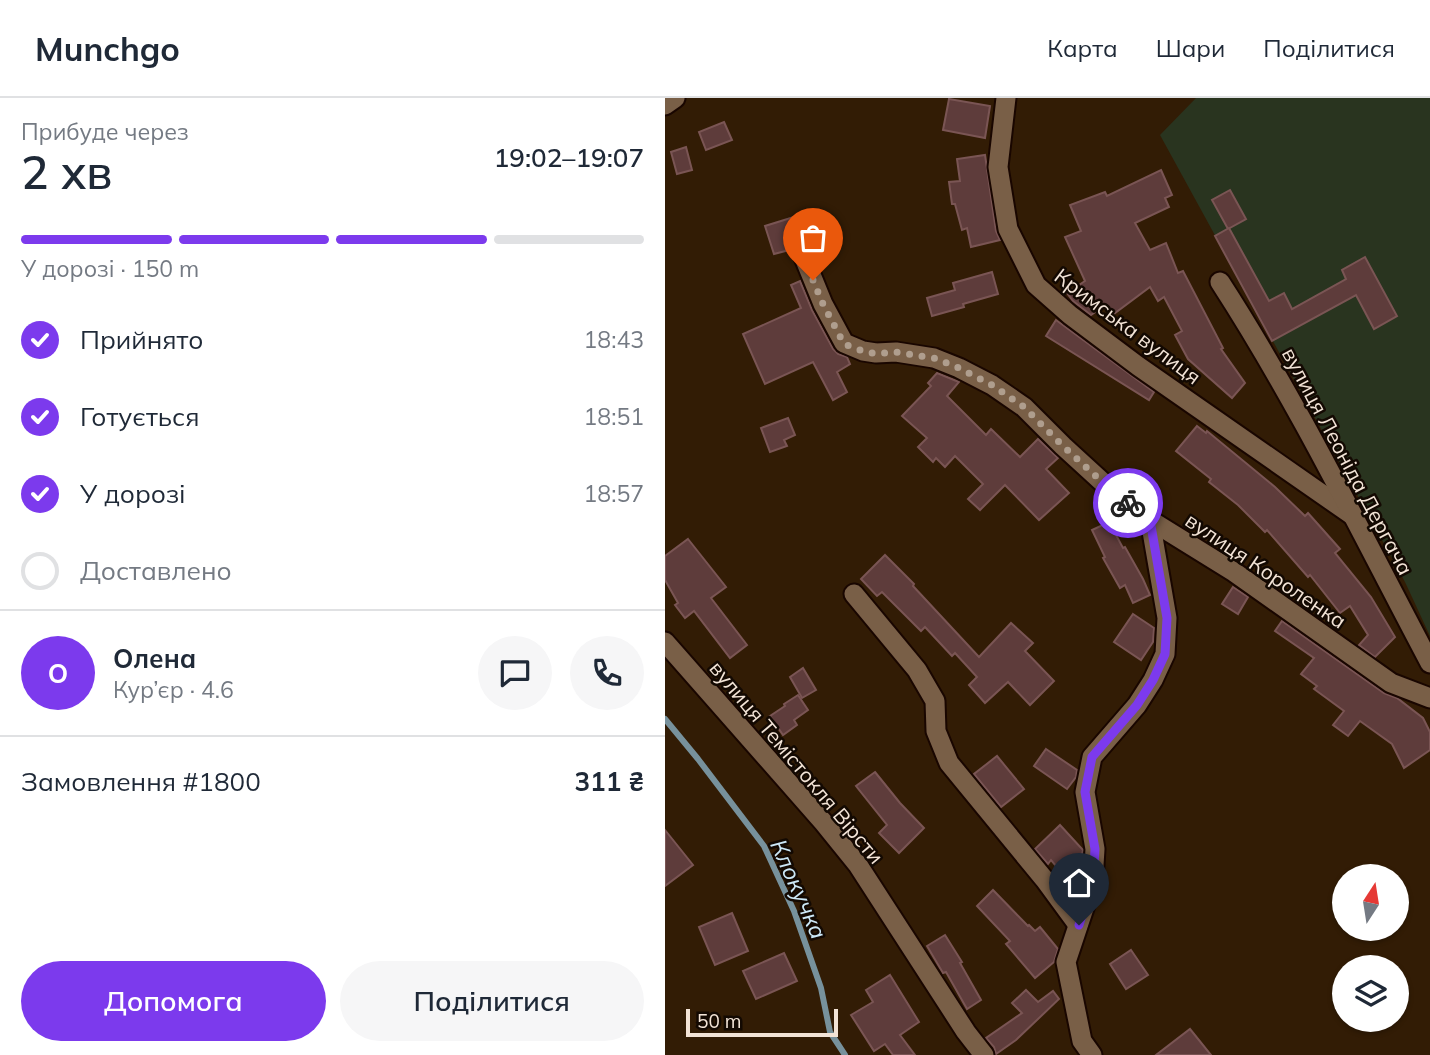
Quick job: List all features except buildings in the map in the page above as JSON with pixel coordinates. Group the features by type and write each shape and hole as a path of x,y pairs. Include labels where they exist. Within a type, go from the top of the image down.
{"street":[{"path":"665,105 675,98"},
{"name":"Кримська вулиця","path":"1006,98 997,167 1008,229 1036,285 1070,315 1129,359 1352,515"},
{"name":"вулиця Короленка","path":"803,255 823,304 844,344 876,354 895,352 934,358 992,385 1024,407 1110,489 1150,520 1234,572 1391,683 1430,698"},
{"name":"вулиця Леоніда Дергача","path":"1220,282 1286,390 1430,663"},
{"path":"1092,1055 1082,1041 1066,962 1093,881 1095,849 1085,792 1092,757 1137,705 1165,654 1167,618 1150,520"},
{"path":"853,594 917,670 935,701 936,731 949,764 1079,925"},
{"name":"вулиця Темістокля Вірсти","path":"665,642 824,822 858,865 967,1032 985,1055"}],"green space":[{"path":"1196,98 1430,98 1430,636 1405,582 1160,135"}],"waterway":[{"name":"Клокучка","path":"665,719 764,846 794,911 821,988 830,1032 845,1055"}],"way so far":[{"path":"813,280 844,344 876,354 895,352 934,358 992,385 1024,407 1063,446 1128,503"}],"route":[{"path":"1079,925 1093,881 1095,849 1085,792 1092,757 1137,705 1165,654 1167,618 1150,520 1128,503"}]}
